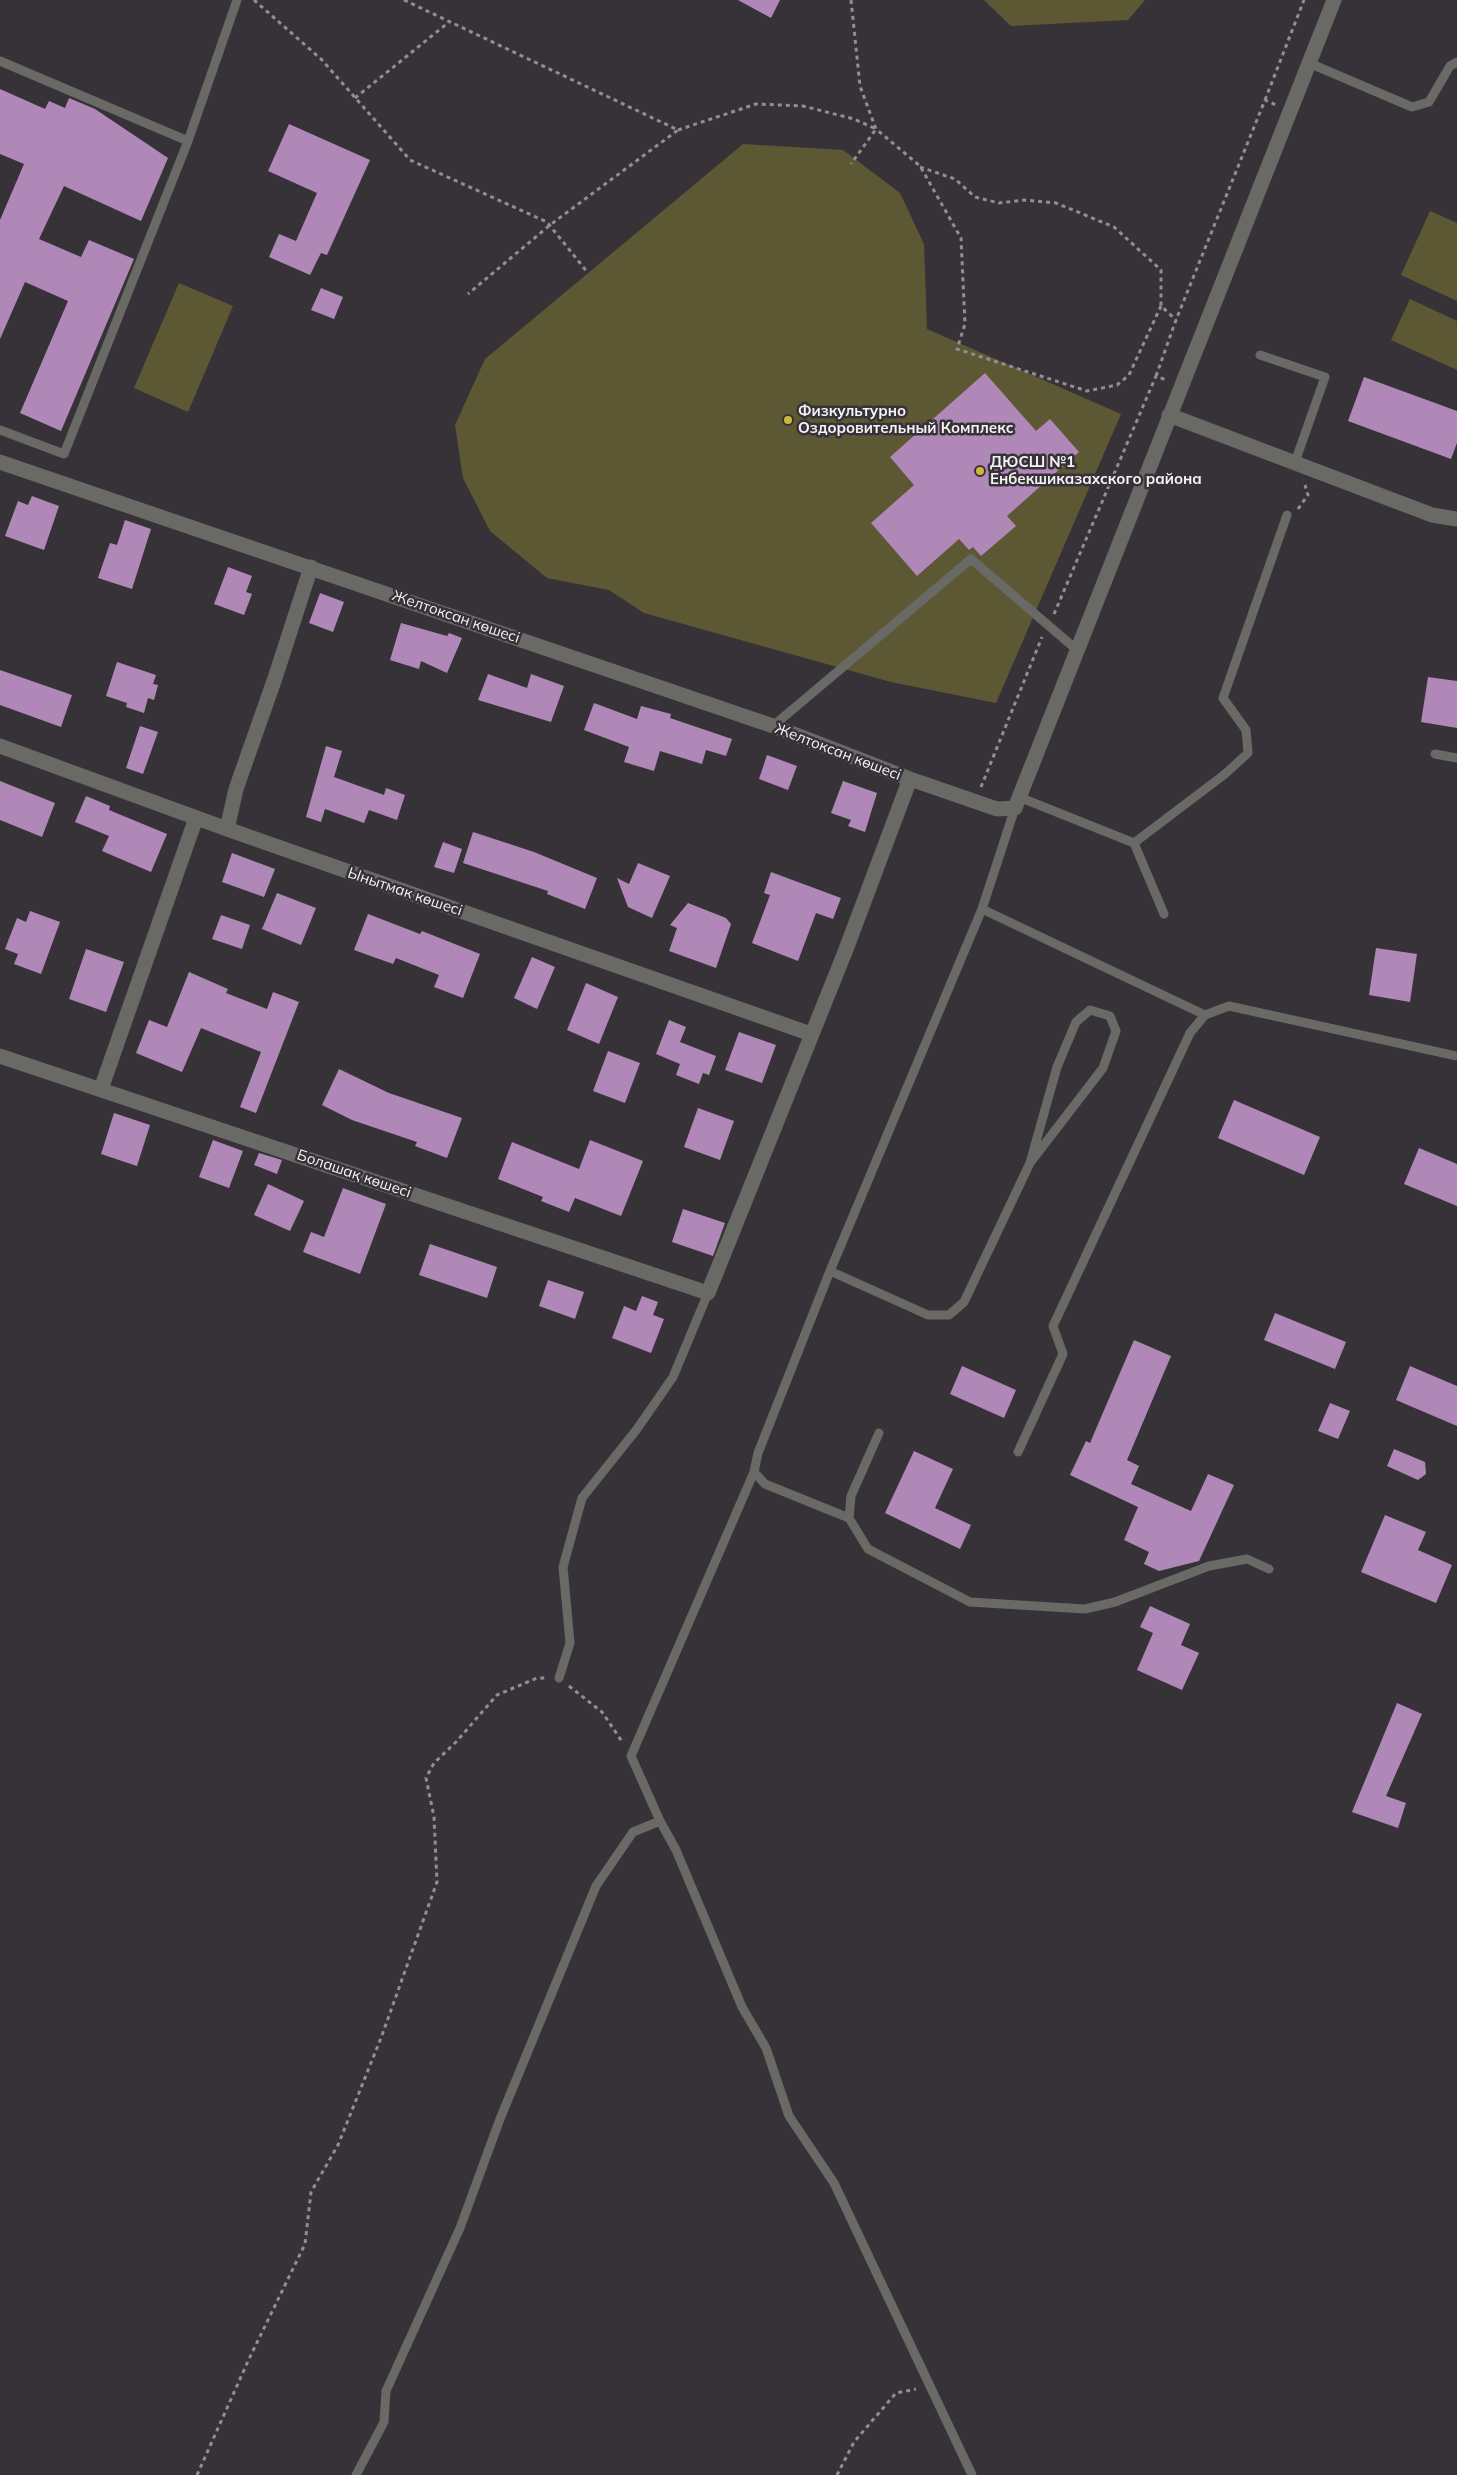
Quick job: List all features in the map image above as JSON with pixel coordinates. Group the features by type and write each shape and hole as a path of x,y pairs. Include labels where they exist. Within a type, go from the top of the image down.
{"street":[{"path":"1017,802 1334,0"},
{"path":"1169,415 1432,515 1457,519"},
{"name":"Желтоксан көшесі","path":"0,462 773,726 910,779 996,809 1017,802"},
{"path":"227,830 236,789 311,567"},
{"name":"Ынытмак көшесі","path":"0,746 227,830 811,1034"},
{"path":"708,1293 910,779"},
{"path":"101,1089 196,818"},
{"name":"Болашақ көшесі","path":"0,1056 708,1293"}],"lane":[{"path":"0,430 64,454 188,141 237,0"},
{"path":"0,61 188,141"},
{"path":"1309,62 1412,106 1429,102 1450,66 1457,62"},
{"path":"1260,355 1325,377 1302,464"},
{"path":"1134,843 1225,774 1248,753 1246,730 1224,698 1287,515"},
{"path":"773,726 971,559 1077,650"},
{"path":"1434,754 1457,758"},
{"path":"972,2475 834,2183 789,2116 766,2048 742,2007 676,1850 660,1821 631,1756 754,1472 758,1453 830,1272 982,909 1017,802 1134,843 1164,914"},
{"path":"982,909 1206,1015"},
{"path":"1018,1452 1063,1354 1053,1326 1190,1033 1206,1015 1229,1006 1457,1056"},
{"path":"830,1272 928,1315 949,1315 964,1302 1030,1163 1057,1067 1076,1022 1090,1010 1110,1016 1116,1031 1103,1068 1030,1163"},
{"path":"559,1678 570,1643 563,1567 582,1498 637,1429 673,1377 708,1293"},
{"path":"848,1518 851,1496 879,1433"},
{"path":"754,1472 765,1484 848,1518 868,1549 970,1602 1085,1609 1115,1602 1209,1566 1247,1559 1268,1569"},
{"path":"356,2475 384,2422 386,2391 460,2228 500,2119 596,1886 633,1832 660,1821"}],"path":[{"path":"254,0 321,59 410,160 550,225 588,273"},
{"path":"404,0 678,130"},
{"path":"851,0 860,86 876,129"},
{"path":"976,801 1048,624 1156,376 1176,320 1304,0"},
{"path":"355,98 449,22"},
{"path":"1265,100 1290,111"},
{"path":"468,294 550,225 678,130 756,104 803,106 854,119 876,129 920,166 962,238 964,324 957,349 1087,391 1117,385 1129,375 1161,306 1161,270 1114,227 1056,204 1024,200 999,203 975,197 955,179 920,166"},
{"path":"851,164 876,129"},
{"path":"1161,306 1176,320"},
{"path":"1156,376 1181,386"},
{"path":"1287,515 1301,507 1308,495 1304,484 1302,464"},
{"path":"1053,614 1085,629"},
{"path":"197,2475 249,2359 305,2244 311,2192 341,2136 381,2038 436,1882 434,1817 426,1778 434,1763 497,1695 537,1678 559,1678 602,1712 631,1756"},
{"path":"837,2475 854,2442 896,2393 930,2386"}],"shaded area":[{"path":"984,0 1145,0 1128,20 1011,26"},
{"name":"Физкультурно Оздоровительный Комплекс","path":"743,144 843,150 900,193 924,244 927,329 1121,414 996,703 891,682 644,613 609,590 547,578 490,531 463,478 455,425 485,359"},
{"path":"1430,211 1457,223 1457,301 1401,275"},
{"path":"179,283 233,306 188,412 134,388"},
{"path":"1410,299 1457,321 1457,370 1391,340"}],"building":[{"path":"738,0 780,0 771,18"},
{"path":"0,89 45,109 49,101 65,108 69,98 95,109 168,158 141,221 64,186 39,239 81,257 89,240 134,259 61,431 20,413 68,301 25,282 0,339 0,220 24,164 0,154"},
{"path":"289,124 370,160 327,255 321,253 310,275 269,257 279,234 296,241 317,193 268,171"},
{"path":"321,288 343,297 334,319 311,310"},
{"name":"ДЮСШ №1 Енбекшиказахского района","path":"985,373 1036,431 1050,419 1079,452 1007,516 1016,526 981,556 973,547 969,550 959,539 917,576 871,523 914,485 890,457"},
{"path":"1364,377 1457,411 1457,443 1451,459 1348,421"},
{"path":"32,496 59,506 44,550 5,536 18,501 28,505"},
{"path":"125,520 151,529 132,589 98,578 110,543 117,545"},
{"path":"228,567 252,576 246,592 252,594 244,615 214,604"},
{"path":"320,593 344,602 333,632 309,623"},
{"path":"401,623 447,636 449,633 462,638 447,673 421,661 419,669 390,660"},
{"path":"117,662 156,675 153,684 158,685 154,700 148,698 144,713 126,707 127,703 106,696"},
{"path":"0,670 72,695 61,727 0,705"},
{"path":"488,674 527,688 531,674 564,686 551,722 478,700"},
{"path":"1428,677 1457,681 1457,728 1421,722"},
{"path":"594,703 637,719 641,706 671,714 670,718 732,739 726,756 706,750 702,764 660,751 654,771 624,762 629,747 584,730"},
{"path":"140,726 158,732 143,774 126,768"},
{"path":"326,746 342,751 334,777 384,795 386,788 405,795 397,820 369,810 364,823 325,809 321,822 306,817"},
{"path":"767,755 797,766 788,790 759,779"},
{"path":"0,781 55,803 42,837 0,820"},
{"path":"843,781 877,793 865,832 848,826 851,820 831,813"},
{"path":"86,796 110,806 109,810 167,834 151,872 102,851 109,836 75,822"},
{"path":"473,832 534,852 597,878 585,909 547,894 548,891 463,863"},
{"path":"443,842 462,849 454,873 434,867"},
{"path":"232,853 275,869 264,897 222,882"},
{"path":"638,863 670,876 652,918 628,907 617,878 629,884"},
{"path":"771,872 841,898 833,919 816,913 798,961 752,943 770,895 764,893"},
{"path":"277,893 316,908 301,945 262,929"},
{"path":"688,903 726,918 731,924 716,968 669,951 677,928 670,925"},
{"path":"30,911 60,922 41,974 14,964 18,954 5,949 17,918 26,922"},
{"path":"368,914 420,934 422,931 480,954 463,998 434,987 439,975 396,958 393,964 354,950"},
{"path":"221,915 250,925 242,949 212,939"},
{"path":"1376,948 1417,954 1410,1002 1369,995"},
{"path":"86,949 124,962 106,1012 69,999"},
{"path":"532,957 555,967 537,1009 514,998"},
{"path":"189,972 228,989 226,993 267,1009 273,992 299,1002 256,1113 240,1107 261,1052 201,1028 182,1072 136,1053 149,1020 167,1027"},
{"path":"586,983 618,997 599,1044 567,1030"},
{"path":"669,1020 686,1027 680,1042 716,1056 709,1075 703,1073 699,1084 676,1075 680,1064 656,1054"},
{"path":"739,1032 776,1045 762,1083 725,1070"},
{"path":"608,1051 640,1063 625,1103 593,1091"},
{"path":"339,1069 389,1093 462,1118 447,1158 415,1146 417,1142 352,1120 322,1105"},
{"path":"1234,1100 1320,1137 1304,1175 1218,1138"},
{"path":"698,1108 734,1121 720,1160 684,1147"},
{"path":"114,1113 150,1125 137,1166 101,1154"},
{"path":"213,1140 243,1151 229,1188 199,1177"},
{"path":"590,1140 643,1161 621,1216 575,1198 569,1212 541,1201 543,1197 498,1179 512,1142 579,1169"},
{"path":"1419,1148 1457,1164 1457,1206 1404,1184"},
{"path":"259,1153 282,1160 277,1174 254,1165"},
{"path":"268,1184 304,1201 290,1231 254,1215"},
{"path":"343,1188 386,1204 360,1274 303,1252 311,1232 324,1237"},
{"path":"683,1209 725,1223 713,1256 672,1242"},
{"path":"430,1244 497,1267 487,1298 419,1275"},
{"path":"548,1280 584,1292 575,1319 539,1306"},
{"path":"642,1296 658,1302 653,1315 664,1319 651,1353 612,1338 624,1306 636,1311"},
{"path":"1275,1313 1346,1342 1335,1369 1264,1340"},
{"path":"1134,1340 1171,1356 1127,1460 1139,1466 1131,1484 1191,1511 1208,1474 1234,1485 1199,1561 1159,1571 1144,1564 1149,1552 1124,1540 1138,1507 1070,1475 1086,1441 1090,1443"},
{"path":"962,1366 1016,1390 1004,1418 950,1394"},
{"path":"1410,1366 1457,1386 1457,1426 1396,1400"},
{"path":"1330,1403 1350,1411 1338,1439 1318,1431"},
{"path":"1394,1449 1425,1462 1426,1474 1418,1480 1387,1466"},
{"path":"914,1451 953,1469 935,1508 971,1525 960,1549 885,1513"},
{"path":"1385,1515 1426,1532 1418,1550 1452,1565 1436,1603 1361,1572"},
{"path":"1150,1606 1190,1624 1181,1645 1199,1653 1182,1690 1137,1670 1153,1633 1140,1627"},
{"path":"1397,1703 1422,1714 1386,1796 1406,1803 1398,1828 1352,1812"}],"place":[{"name":"Физкультурно Оздоровительный Комплекс","path":"788,420"},
{"name":"ДЮСШ №1 Енбекшиказахского района","path":"980,471"}]}
